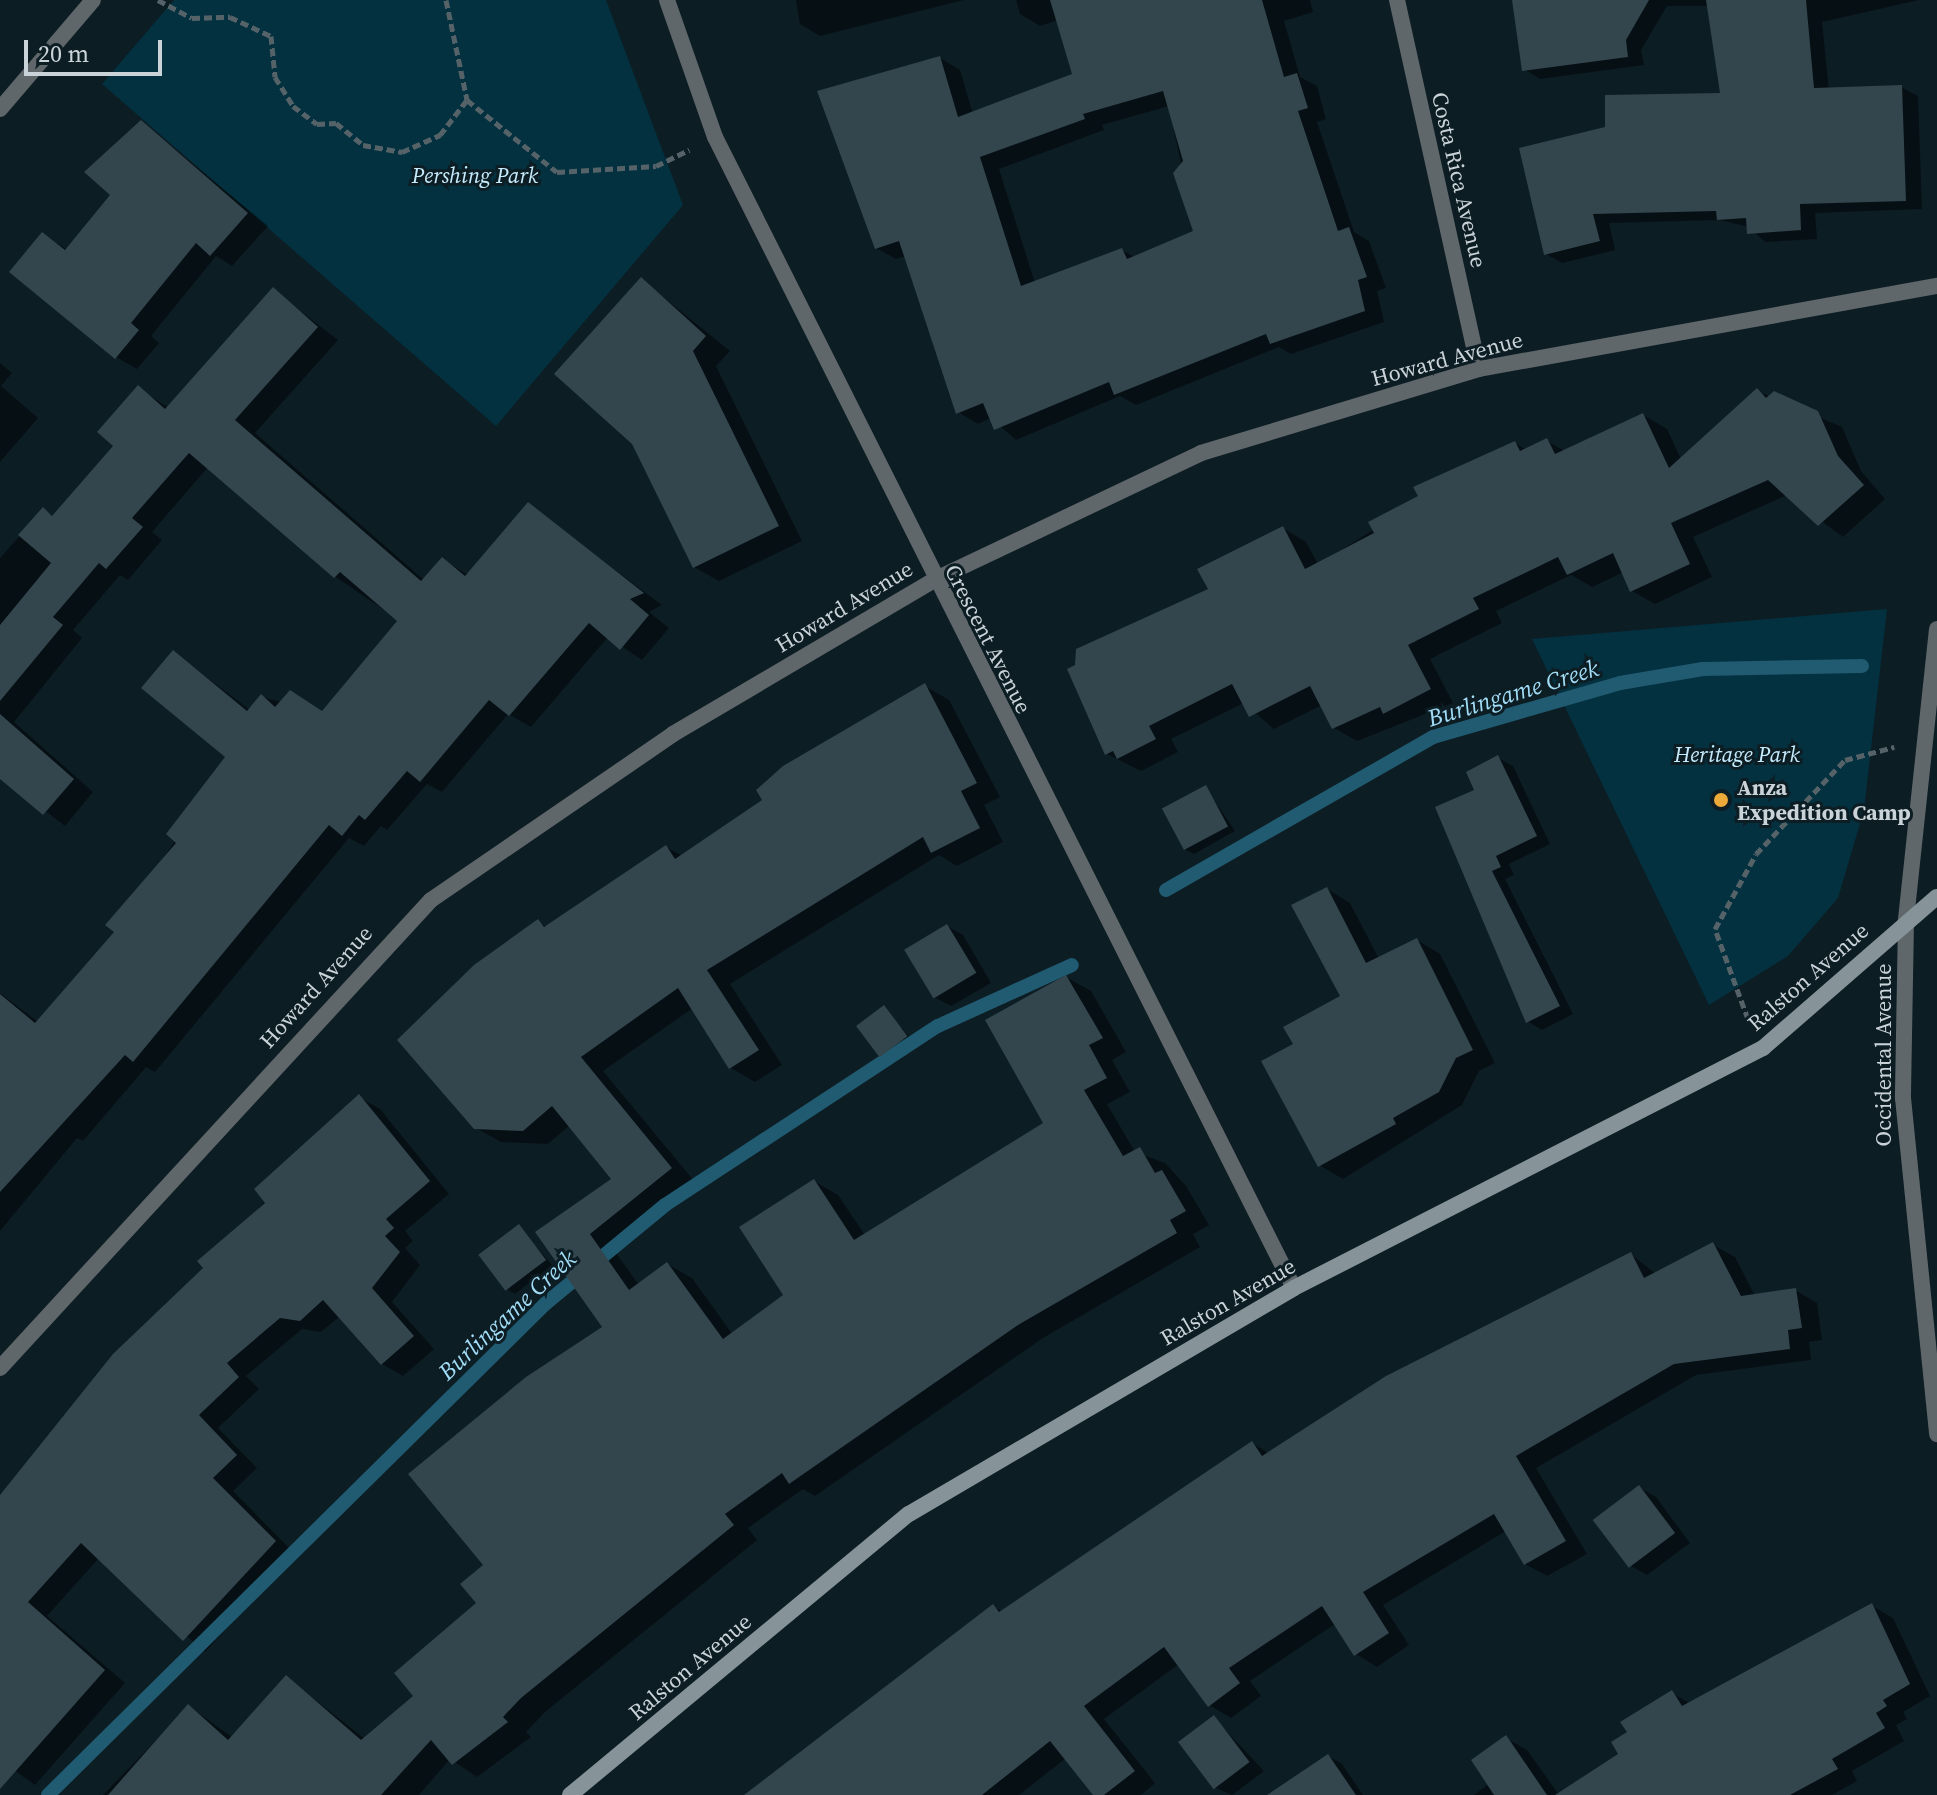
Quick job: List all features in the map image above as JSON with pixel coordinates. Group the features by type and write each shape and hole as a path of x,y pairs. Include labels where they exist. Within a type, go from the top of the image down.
{"street":[{"path":"0,109 93,0"},
{"name":"Crescent Avenue","path":"667,0 715,137 934,580 1294,1288"},
{"name":"Costa Rica Avenue","path":"1397,0 1479,369"},
{"name":"Howard Avenue","path":"0,1368 431,900 673,734 934,580 1201,453 1479,369 1937,286"},
{"name":"Occidental Avenue","path":"1937,629 1906,921 1903,1098 1937,1434"},
{"name":"Ralston Avenue","path":"570,1795 909,1514 1294,1288 1763,1048 1937,897"}],"path":[{"path":"158,0 192,18 230,17 271,36 275,77 293,106 317,124 336,123 363,145 402,152 440,135 467,100"},
{"path":"446,0 467,100 557,172 656,166 715,137"},
{"path":"1763,1048 1715,929 1756,854 1845,760 1925,738"}],"green space":[{"name":"Pershing Park","path":"174,0 606,0 683,205 496,426 102,84"},
{"name":"Heritage Park","path":"1887,609 1864,810 1838,898 1788,956 1709,1005 1532,639"}],"building":[{"path":"1050,0 1262,0 1284,77 1297,73 1308,108 1298,111 1338,231 1349,227 1367,277 1358,280 1365,311 1270,344 1266,334 1114,395 1109,382 994,430 983,403 956,414 899,241 875,249 817,91 940,56 958,117 1072,74","holes":["1163,91 1183,161 1173,173 1193,231 1127,259 1122,248 1021,286 980,157 1085,119 1083,114"]},
{"path":"1512,0 1649,0 1626,40 1628,57 1522,71"},
{"path":"1706,0 1806,0 1814,88 1902,85 1906,201 1800,204 1801,230 1747,234 1746,218 1717,220 1716,211 1593,214 1600,241 1544,255 1519,148 1605,127 1605,95 1720,93"},
{"path":"141,120 248,213 210,256 196,243 131,323 139,330 115,359 9,272 42,232 65,250 110,195 84,172"},
{"path":"641,277 706,336 693,351 779,526 693,568 632,444 554,374"},
{"path":"273,287 318,327 235,420 421,581 442,557 465,576 528,502 644,593 630,599 649,615 620,650 589,623 509,716 489,700 420,782 407,771 365,820 359,815 342,836 329,825 133,1062 125,1055 0,1192 0,994 35,1023 114,932 105,925 176,843 166,834 225,757 141,688 173,650 247,711 261,694 275,707 290,690 322,711 397,621 340,572 334,578 189,453 132,518 143,527 106,569 99,563 53,617 63,625 0,701 0,625 51,563 18,535 43,507 52,516 113,446 97,432 138,385 165,409"},
{"path":"1757,388 1766,398 1774,391 1818,411 1838,456 1864,485 1818,526 1768,480 1671,523 1690,564 1630,592 1613,553 1567,575 1558,557 1473,598 1479,609 1408,645 1431,689 1383,714 1380,707 1332,729 1310,686 1249,717 1232,684 1149,726 1156,739 1117,759 1113,751 1105,755 1067,669 1075,665 1076,649 1208,589 1197,569 1283,526 1305,569 1374,533 1368,522 1418,496 1413,487 1515,441 1520,451 1547,438 1555,454 1643,413 1669,468"},
{"path":"925,683 977,783 961,791 980,828 931,853 923,837 707,970 759,1050 729,1069 678,988 581,1057 672,1168 590,1234 629,1290 667,1262 723,1339 783,1295 739,1227 814,1179 854,1240 1043,1123 985,1020 1066,975 1103,1038 1089,1045 1107,1078 1084,1090 1123,1156 1140,1147 1155,1173 1162,1170 1186,1211 1170,1220 1177,1233 1018,1325 789,1484 782,1473 725,1514 734,1525 521,1698 503,1717 508,1722 452,1765 431,1740 381,1795 108,1795 188,1704 228,1740 286,1675 361,1740 413,1696 394,1673 476,1603 460,1584 483,1565 408,1474 526,1377 602,1327 535,1232 611,1179 552,1106 523,1131 474,1129 397,1040 474,965 538,919 544,927 666,845 675,859 762,800 756,790 783,766"},
{"path":"0,714 74,779 43,815 0,779"},
{"path":"1498,755 1537,836 1496,856 1501,867 1492,871 1560,1006 1526,1023 1435,807 1474,790 1466,772"},
{"path":"1206,785 1228,826 1184,850 1162,808"},
{"path":"1327,887 1366,963 1417,938 1473,1050 1456,1058 1439,1092 1393,1118 1396,1124 1318,1167 1261,1061 1293,1044 1283,1027 1340,996 1291,905"},
{"path":"947,924 976,973 933,999 904,950"},
{"path":"884,1005 907,1036 880,1057 856,1026"},
{"path":"359,1094 430,1181 386,1219 394,1228 385,1236 400,1252 372,1288 414,1336 381,1365 323,1300 300,1321 280,1318 227,1363 239,1377 199,1415 237,1455 213,1478 276,1541 183,1641 81,1543 28,1602 105,1670 0,1789 0,1495 113,1354 203,1268 197,1261 265,1203 254,1189"},
{"path":"519,1224 546,1260 505,1291 478,1255"},
{"path":"1713,1242 1741,1296 1796,1288 1802,1328 1788,1330 1790,1349 1674,1364 1516,1456 1566,1541 1524,1565 1494,1514 1363,1592 1389,1633 1354,1656 1322,1606 1229,1668 1240,1683 1208,1707 1164,1647 1084,1706 1135,1771 1104,1795 1093,1795 1050,1741 982,1795 744,1795 993,1604 999,1612 1252,1441 1262,1456 1386,1376 1631,1252 1644,1278"},
{"path":"1639,1485 1675,1533 1629,1568 1593,1520"},
{"path":"1872,1603 1910,1684 1883,1700 1887,1706 1876,1713 1885,1728 1832,1759 1838,1769 1790,1795 1555,1795 1618,1754 1611,1742 1627,1732 1620,1722 1672,1690 1682,1706"},
{"path":"1214,1715 1250,1762 1214,1789 1178,1742"},
{"path":"1506,1735 1547,1795 1494,1795 1471,1760"},
{"path":"1328,1754 1356,1795 1267,1795"}],"waterway":[{"name":"Burlingame Creek","path":"1166,890 1433,737 1620,683 1703,669 1862,666"},
{"name":"Burlingame Creek","path":"48,1795 545,1304 665,1205 938,1026 1072,965"}],"place":[{"name":"Anza Expedition Camp","path":"1721,800"}]}
